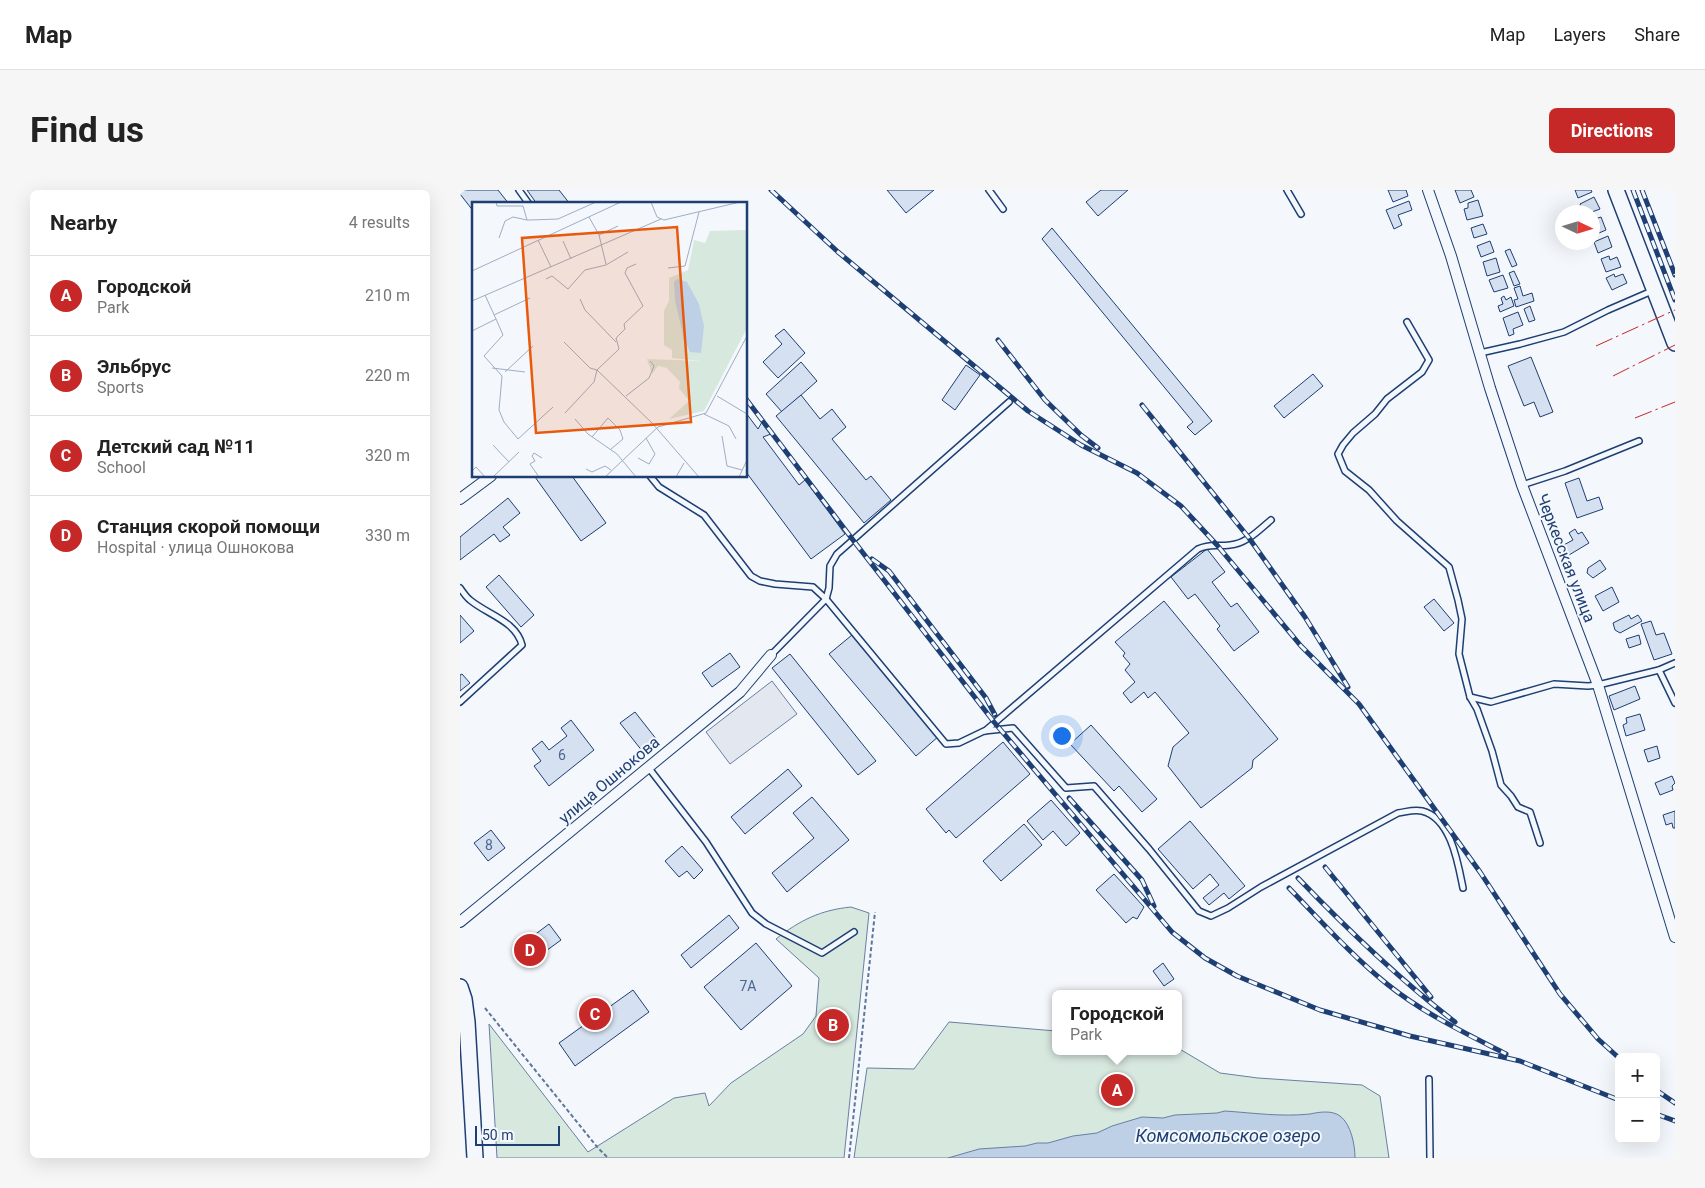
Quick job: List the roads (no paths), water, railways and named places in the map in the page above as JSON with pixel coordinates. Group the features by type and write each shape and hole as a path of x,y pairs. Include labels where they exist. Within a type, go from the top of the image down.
{"main road":[{"path":"1616,190 1675,344"},
{"path":"460,987 464,999 467,1022 475,1158"}],"street":[{"name":"Черкесская улица","path":"1428,190 1451,256 1490,388 1522,485 1598,685 1675,937"},
{"path":"460,499 488,478"},
{"name":"улица Ошнокова","path":"460,922 740,692 771,656"}],"lane":[{"path":"519,190 528,202"},
{"path":"989,190 1003,209"},
{"path":"1287,190 1300,214"},
{"path":"1480,353 1564,332 1654,290"},
{"path":"1407,322 1429,360 1422,372 1387,399 1375,414 1353,433 1342,445 1338,454 1346,470 1369,490 1397,521 1448,567 1462,619 1459,654 1470,697 1478,709 1484,732 1492,751 1500,785 1511,796 1518,807 1530,812 1540,843"},
{"path":"771,656 826,599 829,588 830,566 837,554 1009,402"},
{"path":"1522,485 1565,472 1639,441"},
{"path":"652,478 659,487 704,515 751,576 760,581 813,587 826,599 946,744 959,743 984,731 1198,549 1209,544 1229,546 1240,543 1271,520"},
{"path":"460,588 469,599 512,628 520,636 522,645 460,702"},
{"path":"1470,697 1491,702 1554,684 1598,685 1659,670 1675,663"},
{"path":"1659,670 1675,703"},
{"path":"984,731 1013,728 1066,788 1094,786 1199,910 1211,916 1398,813 1412,810 1423,811 1436,819 1446,830 1452,845 1463,888"},
{"path":"648,767 706,842 752,914 766,924 822,953 854,932"},
{"path":"1429,1080 1430,1158"}],"water":[{"name":"Комсомольское озеро","path":"1225,1111 1278,1115 1325,1112 1337,1114 1350,1129 1355,1158 948,1158 979,1149 1048,1143 1073,1136 1097,1133 1112,1126 1142,1117 1163,1118 1175,1115"}],"railway":[{"path":"771,190 838,252 1028,411 1081,445 1137,473 1181,506 1217,545 1301,646 1359,704 1480,872 1560,994 1598,1039 1615,1054"},
{"path":"1633,190 1675,300"},
{"path":"1642,190 1675,275"},
{"path":"998,340 1045,400 1081,435 1098,448"},
{"path":"748,402 994,722 1172,932 1205,958 1237,976 1320,1010 1410,1036 1520,1061 1615,1098"},
{"path":"1142,405 1249,538 1305,617 1348,687"},
{"path":"872,559 889,571 986,698 995,715"},
{"path":"1069,798 1142,880 1154,906"},
{"path":"1325,867 1431,997"},
{"path":"1298,878 1374,953 1455,1022"},
{"path":"1289,888 1349,950 1387,984 1430,1013 1506,1054"},
{"path":"1660,1093 1675,1103"},
{"path":"1660,1115 1675,1121"}],"place":[{"name":"Станция скорой помощи","path":"530,950"},
{"name":"Детский сад №11","path":"595,1014"},
{"name":"Эльбрус","path":"833,1025"},
{"name":"Городской","path":"1117,1090"}]}
